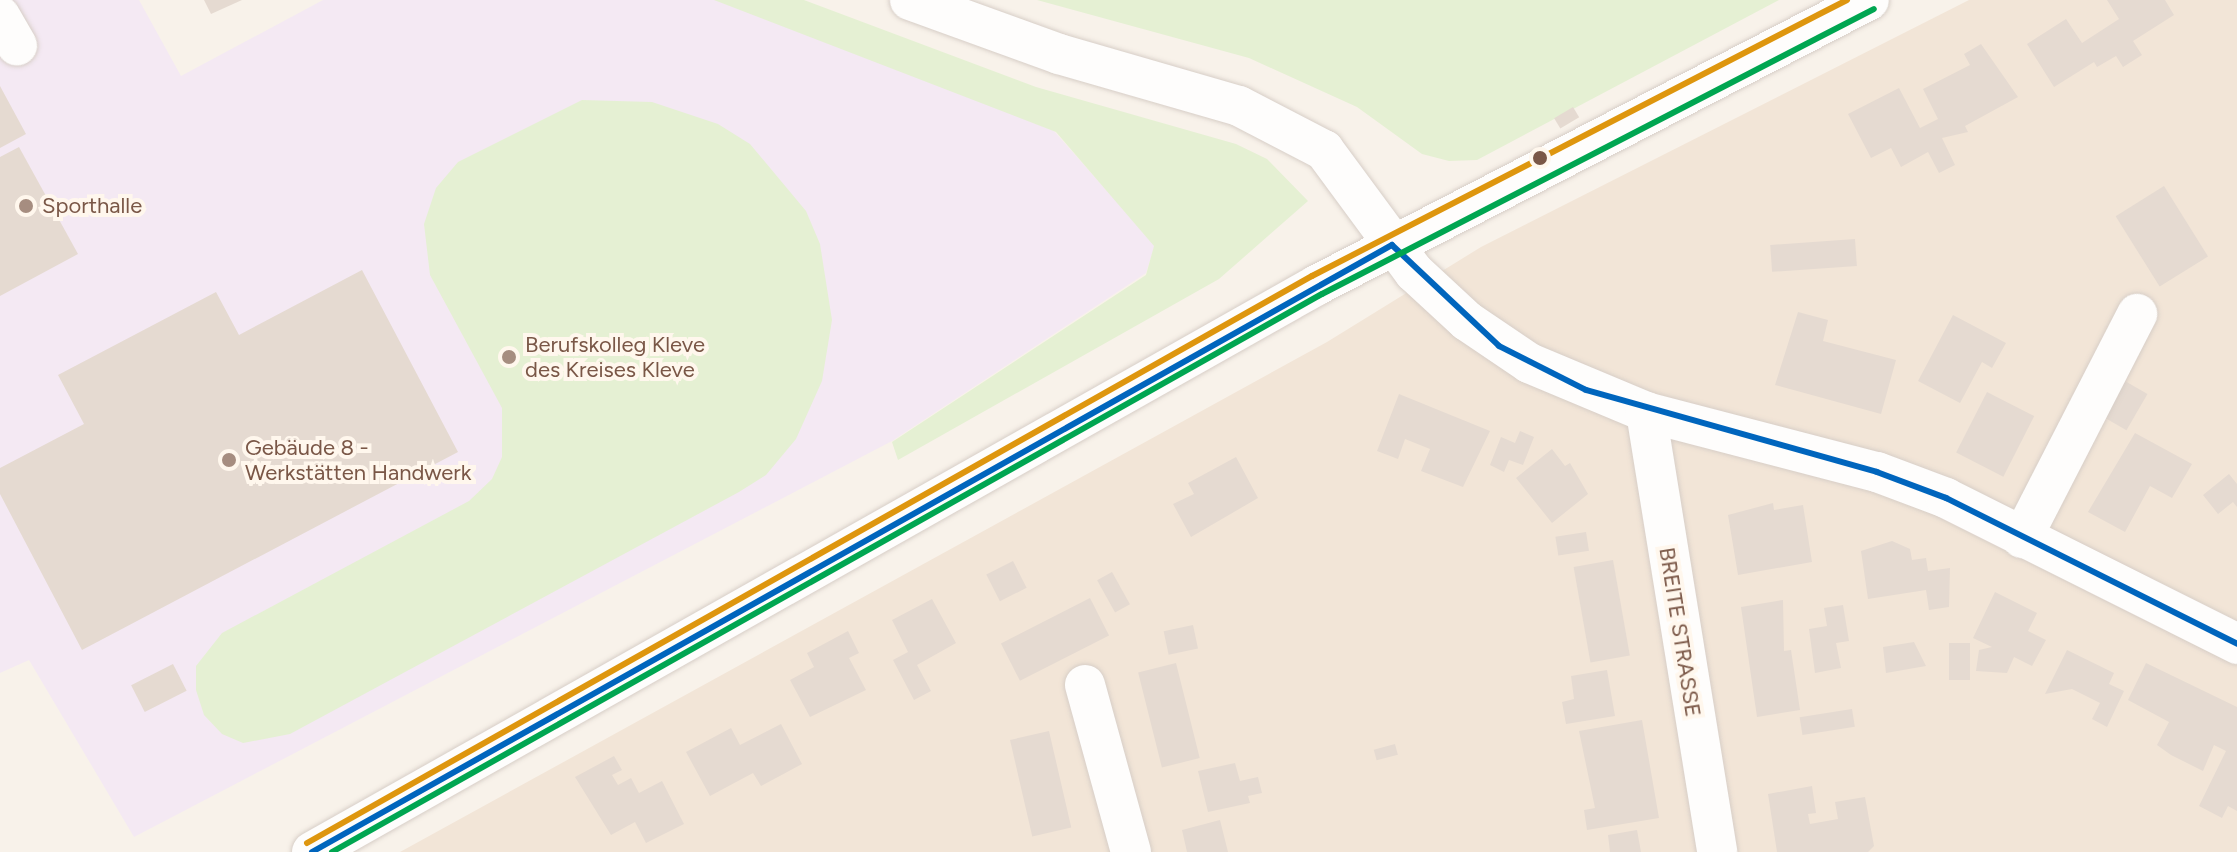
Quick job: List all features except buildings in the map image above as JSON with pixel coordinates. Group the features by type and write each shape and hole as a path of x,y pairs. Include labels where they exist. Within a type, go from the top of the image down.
{"street":[{"path":"910,0 1251,112 1324,150 1392,245 1499,346 1646,412 1877,472 2022,538 2237,644"},
{"path":"312,852 1392,245 1869,0"},
{"path":"2022,538 2137,314"},
{"name":"BREITE STRASSE","path":"1646,412 1717,852"},
{"path":"1085,685 1131,852"}],"shaded area":[{"name":"Berufskolleg Kleve des Kreises Kleve","path":"0,0 139,0 181,76 323,0 730,0 1054,131 1155,245 1146,273 892,441 134,837 29,660 0,673"},
{"path":"1969,0 2237,0 2237,852 400,852 1327,342 1481,247"}],"green space":[{"path":"714,0 804,0 1036,87 1236,144 1267,159 1308,201 1219,279 898,460 892,442 1146,275 1154,246 1056,132"},
{"path":"1037,0 1779,0 1477,160 1449,161 1422,154 1357,107 1249,58"},
{"path":"582,100 652,102 718,124 750,144 806,211 820,244 832,320 822,381 796,439 766,475 739,492 290,734 243,743 222,734 204,715 196,690 196,666 222,633 469,501 492,479 502,457 502,408 430,275 424,224 436,188 458,162"}],"transit line":[{"path":"307,843 1312,276 1847,0"},
{"path":"332,852 1322,294 1874,9"},
{"path":"1392,245 1499,346 1586,390 1877,472 1946,498 2237,644"},
{"path":"312,852 1392,245"}],"place":[{"name":"Sporthalle","path":"26,206"},
{"name":"Berufskolleg Kleve des Kreises Kleve","path":"509,357"},
{"name":"Gebäude 8 - Werkstätten Handwerk","path":"229,460"}]}
